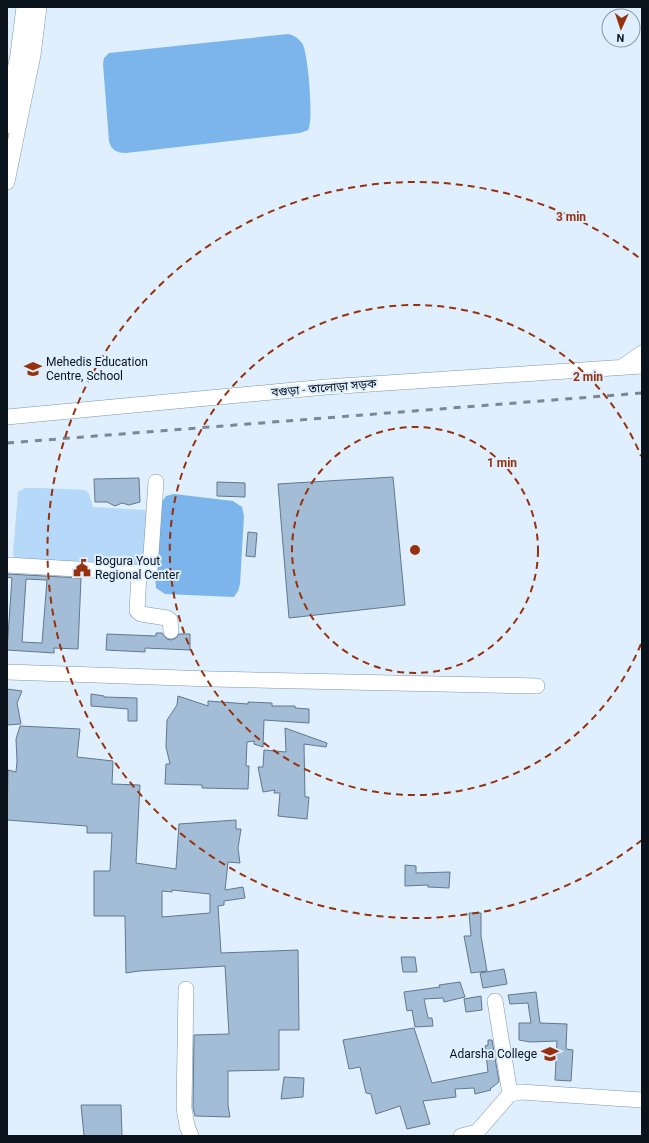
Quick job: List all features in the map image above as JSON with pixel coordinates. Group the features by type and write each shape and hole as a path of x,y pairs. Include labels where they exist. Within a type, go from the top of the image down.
{"highway":[{"path":"7,59 15,7"},
{"path":"7,123 21,55 27,7"}],"street":[{"path":"7,182 33,55 39,7"},
{"path":"621,368 642,353"},
{"name":"বগুড়া - তালোড়া সড়ক","path":"7,417 326,387 642,366"},
{"path":"7,565 145,574 150,570 156,482"},
{"path":"139,574 137,611 141,614 168,618 170,620 171,631"},
{"path":"7,672 212,679 537,686"},
{"path":"186,989 184,1108 187,1126 191,1136"},
{"path":"495,1001 510,1094"},
{"path":"460,1136 477,1132 510,1094 521,1092 642,1100"}],"shaded area":[{"path":"288,34 295,36 300,41 305,51 310,102 310,124 308,130 300,133 126,153 117,152 111,147 109,141 103,64 104,58 109,53"},
{"path":"25,488 86,490 89,494 93,507 148,511 143,566 15,559 13,554 18,492"},
{"path":"174,494 233,501 242,507 244,516 240,584 234,597 165,594 156,588 155,575 160,505 166,496"}],"building":[{"path":"393,477 405,605 289,618 278,484"},
{"path":"139,478 140,502 129,505 122,503 115,506 107,502 95,502 94,479"},
{"path":"217,482 245,483 245,497 217,496"},
{"path":"248,532 257,533 255,557 246,556"},
{"path":"7,574 81,578 78,649 54,648 54,653 7,650 12,578 7,577","holes":["26,579 47,580 42,643 22,642"]},
{"path":"156,633 162,633 167,639 171,640 176,638 179,634 190,634 190,650 145,648 145,652 106,650 107,634 156,636"},
{"path":"7,689 22,691 17,703 21,724 7,725"},
{"path":"91,694 104,697 137,698 137,721 128,721 128,709 91,706"},
{"path":"178,696 208,706 208,701 248,704 248,702 272,703 272,706 295,706 295,708 309,709 309,723 264,720 263,747 254,744 254,741 247,742 246,766 249,766 248,789 202,788 202,785 165,784 166,764 170,764 166,747 167,720 177,705"},
{"path":"20,726 80,729 77,757 113,761 112,784 140,785 136,863 176,869 179,824 236,820 236,829 241,829 238,848 240,863 228,862 225,890 243,887 245,898 224,901 224,905 218,906 221,953 298,950 299,1030 279,1030 279,1070 228,1071 228,1105 230,1117 195,1116 193,1107 194,1035 229,1034 225,966 126,973 125,916 94,916 94,871 110,871 112,833 87,833 87,826 7,820 8,770 16,772 16,739","holes":["172,890 210,894 210,913 162,917 162,891 172,892"]},
{"path":"285,728 327,743 326,747 304,744 305,797 309,797 307,819 278,816 280,793 274,793 275,790 263,792 258,767 263,767 264,750 286,752"},
{"path":"405,865 416,866 416,873 450,872 449,888 428,887 428,885 405,886"},
{"path":"469,913 481,913 481,936 487,971 471,973 464,936 471,936"},
{"path":"401,957 415,957 417,972 403,972"},
{"path":"504,969 507,984 483,988 480,973"},
{"path":"460,982 465,997 444,1002 443,998 424,999 428,1018 432,1018 433,1026 415,1027 412,1010 407,1011 404,992 440,987 439,985"},
{"path":"536,992 540,1023 567,1024 566,1049 573,1050 571,1081 555,1080 557,1041 530,1042 519,1040 519,1023 531,1023 528,1003 510,1004 508,995"},
{"path":"481,996 482,1010 466,1012 464,999"},
{"path":"414,1028 432,1083 488,1072 485,1046 488,1045 488,1040 492,1040 499,1082 490,1089 491,1090 475,1094 474,1088 455,1089 456,1097 423,1101 430,1124 407,1129 400,1106 376,1114 371,1094 366,1093 360,1067 349,1069 343,1040"},
{"path":"284,1077 304,1078 303,1097 281,1099"},
{"path":"81,1105 121,1105 122,1136 84,1136"}],"railway":[{"path":"7,443 642,393"}],"place":[{"name":"Mehedis Education Centre, School","path":"33,369"},
{"name":"Bogura Yout Regional Center","path":"82,568"},
{"name":"Adarsha College","path":"550,1054"}]}
